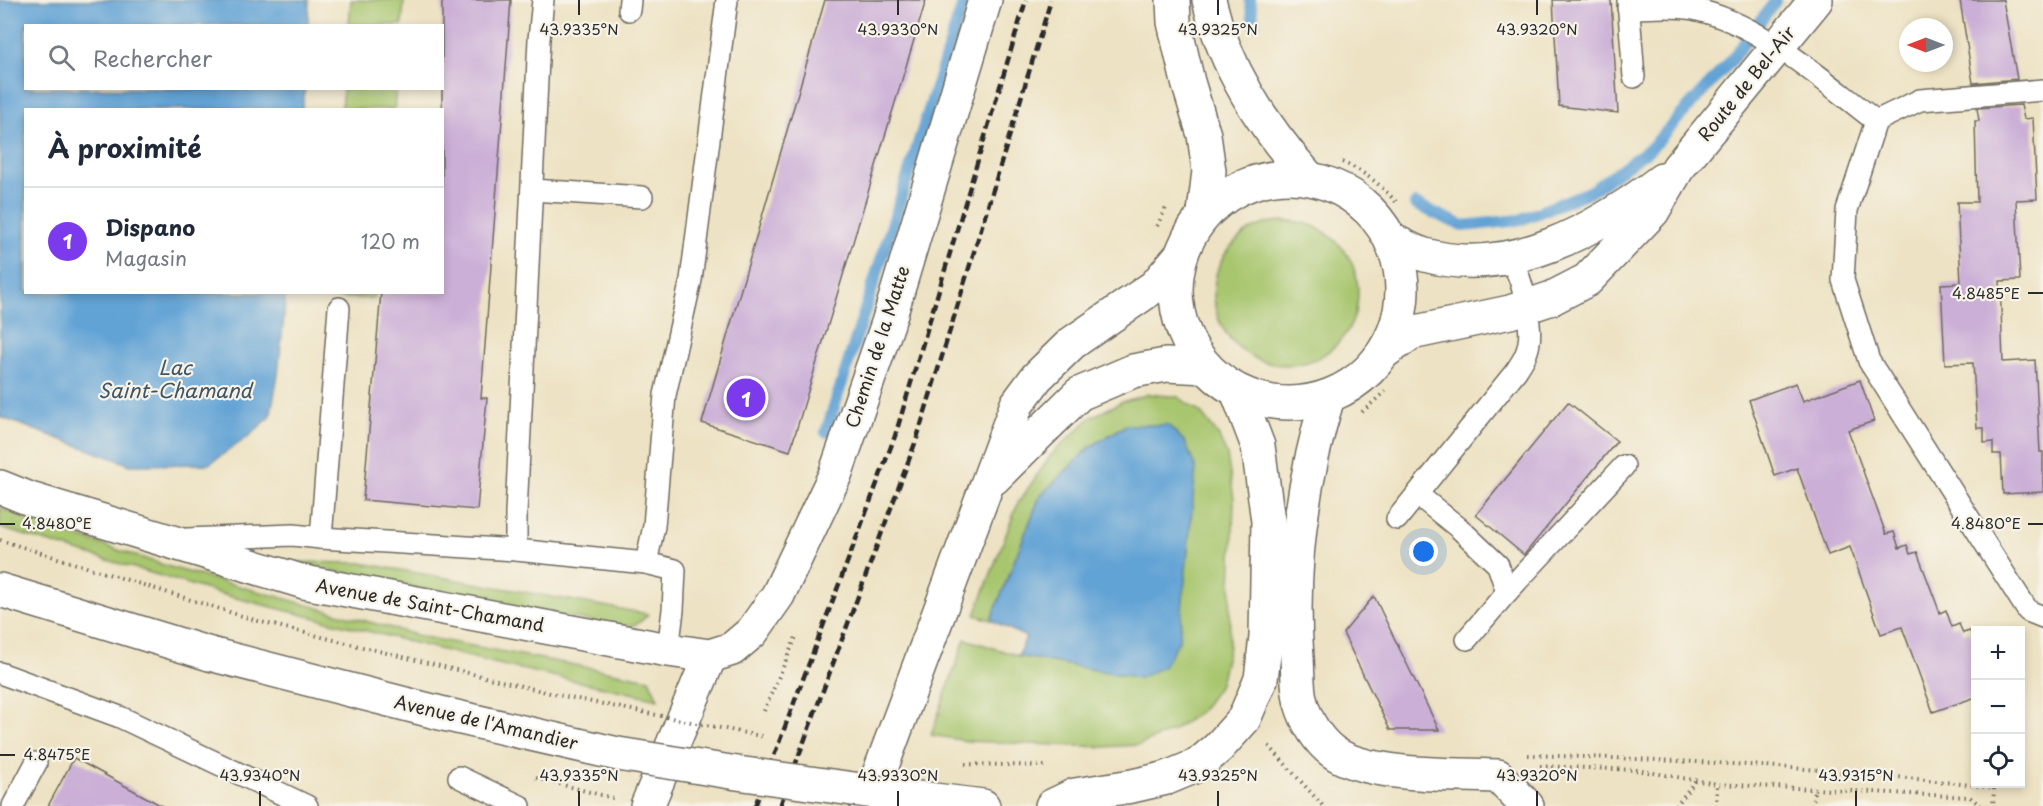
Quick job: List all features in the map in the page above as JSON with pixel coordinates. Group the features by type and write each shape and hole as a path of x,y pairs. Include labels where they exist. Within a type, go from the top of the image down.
{"main road":[{"name":"Chemin de la Matte","path":"710,656 732,649 752,632 778,595 835,475 888,323 985,0"},
{"path":"1173,0 1174,21 1204,135 1209,171 1204,213"},
{"path":"1209,0 1216,29 1237,79 1280,146 1308,177"},
{"name":"Route de Bel-Air","path":"1384,352 1411,333 1510,312 1552,298 1587,280 1653,211 1678,168 1816,0"},
{"name":"Route de Bel-Air","path":"1392,240 1424,255 1458,261 1522,255 1560,241 1600,222 1639,198 1678,168"},
{"path":"1279,176 1308,177 1342,189 1371,211 1392,240 1400,268 1402,297 1397,326 1384,352 1367,372 1346,388 1328,397 1298,403 1266,401 1237,391 1220,381 1206,367 1188,343 1178,315 1175,285 1181,255 1190,233 1204,213 1226,195 1252,182 1279,176"},
{"path":"867,806 1017,404 1037,377 1072,343 1155,286 1181,255"},
{"path":"986,486 1078,394 1133,371 1166,365 1206,367"},
{"path":"1052,806 1075,795 1167,778 1198,765 1218,748 1244,719 1261,679 1266,637 1268,521 1258,446 1237,391"},
{"path":"1328,397 1312,450 1302,502 1297,553 1295,637 1300,702 1312,730 1333,752 1361,765 1390,771 1498,776 1527,806"},
{"name":"Avenue de Saint-Chamand","path":"0,487 30,499 304,582 710,656"},
{"name":"Avenue de l'Amandier","path":"0,590 210,654 448,715 618,754 737,773 983,806"},
{"path":"647,806 710,656"}],"lane":[{"path":"516,550 539,39 543,0"},
{"path":"646,563 654,526 665,395 691,280 727,0"},
{"path":"1634,77 1628,4 1694,9 1741,25 1777,47 1876,121"},
{"path":"2043,90 1920,100 1876,121 1847,210 1843,280 1869,361 2028,611 2043,617"},
{"path":"532,190 642,197"},
{"path":"1397,519 1516,371 1526,355 1530,339 1526,307 1514,268 1500,258"},
{"path":"321,538 339,308"},
{"path":"1467,639 1507,592 1624,466"},
{"path":"1418,495 1459,528 1498,565 1507,592"},
{"path":"163,540 293,535 516,550 646,563 675,570 668,650"},
{"path":"0,673 120,717 308,806"},
{"path":"13,806 36,763"},
{"path":"459,777 520,806"}],"path":[{"path":"1338,160 1359,169 1383,187 1398,205"},
{"path":"1155,229 1171,199"},
{"path":"1357,417 1396,381"},
{"path":"0,540 261,622 558,694 775,739"},
{"path":"1244,719 1323,806"},
{"path":"1521,755 1696,762 1920,778 1994,788 1993,806"},
{"path":"1531,765 1636,770 1717,784 1970,796 1981,806"},
{"path":"1676,806 1696,780"},
{"path":"1716,806 1717,784"},
{"path":"1813,806 1814,789"}],"green space":[{"path":"351,0 404,0 402,24 349,24"},
{"path":"343,90 396,90 394,108 341,108"},
{"path":"1286,221 1314,226 1337,242 1353,265 1358,293 1353,321 1337,344 1314,360 1286,365 1258,360 1235,344 1219,321 1214,293 1219,265 1235,242 1258,226"},
{"path":"325,294 376,294 375,298 324,298"},
{"path":"1149,394 1178,397 1201,413 1218,435 1227,455 1234,499 1229,646 1220,684 1201,711 1172,731 1139,745 1102,747 967,741 931,735 965,639 1019,656 1140,678 1126,425 1090,447 1040,496 991,620 975,615 1018,503 1051,455 1090,418 1121,402"},
{"path":"0,508 39,524 173,568 424,637 649,679 658,699 502,665 228,596 0,528"},
{"path":"287,562 361,563 648,614 634,625 616,626"}],"water":[{"name":"Lac Saint-Chamand","path":"0,0 309,0 308,24 24,24 24,90 305,90 302,108 24,108 24,294 286,294 278,375 270,417 249,436 209,464 131,465 0,417"},
{"path":"1126,425 1168,425 1185,442 1196,468 1179,641 1163,667 1140,678 1018,656 1026,637 991,620 1040,496 1090,447"}],"building":[{"path":"442,0 511,0 481,398 487,398 477,510 363,500 381,294 444,294 444,108 442,108 442,90 444,90 444,24 442,24"},
{"path":"825,0 926,0 790,451 702,423"},
{"path":"1553,0 1611,0 1618,113 1559,106"},
{"path":"1960,0 2003,0 2017,79 1973,83"},
{"path":"2021,105 2024,119 2033,118 2037,199 2016,200 2020,280 2000,281 2003,362 2035,360 2040,452 2043,452 2043,492 2003,494 2001,454 1993,454 1993,442 1984,443 1984,428 1977,428 1973,363 1945,364 1941,284 1961,283 1957,202 1977,202 1975,121 1979,121 1977,108"},
{"path":"1860,380 1874,421 1848,430 1886,534 1894,532 1899,548 1907,545 1910,554 1917,552 1940,613 1946,610 1952,627 1959,624 1963,633 1970,631 1971,699 1933,712 1902,627 1881,634 1850,547 1828,555 1797,468 1775,476 1749,400 1796,383 1803,401"},
{"path":"1568,402 1617,441 1524,555 1476,515"},
{"path":"1374,596 1439,730 1390,730 1343,633"},
{"path":"74,758 162,806 48,806"}],"waterway":[{"path":"826,432 964,0"},
{"path":"1250,0 1254,24"},
{"path":"1415,204 1463,226 1520,220 1591,191 1651,148 1729,63 1776,0"}],"railway":[{"path":"755,806 895,436 1026,0"},
{"path":"780,806 917,438 1051,0"}],"place":[{"name":"Dispano","path":"746,398"}]}
